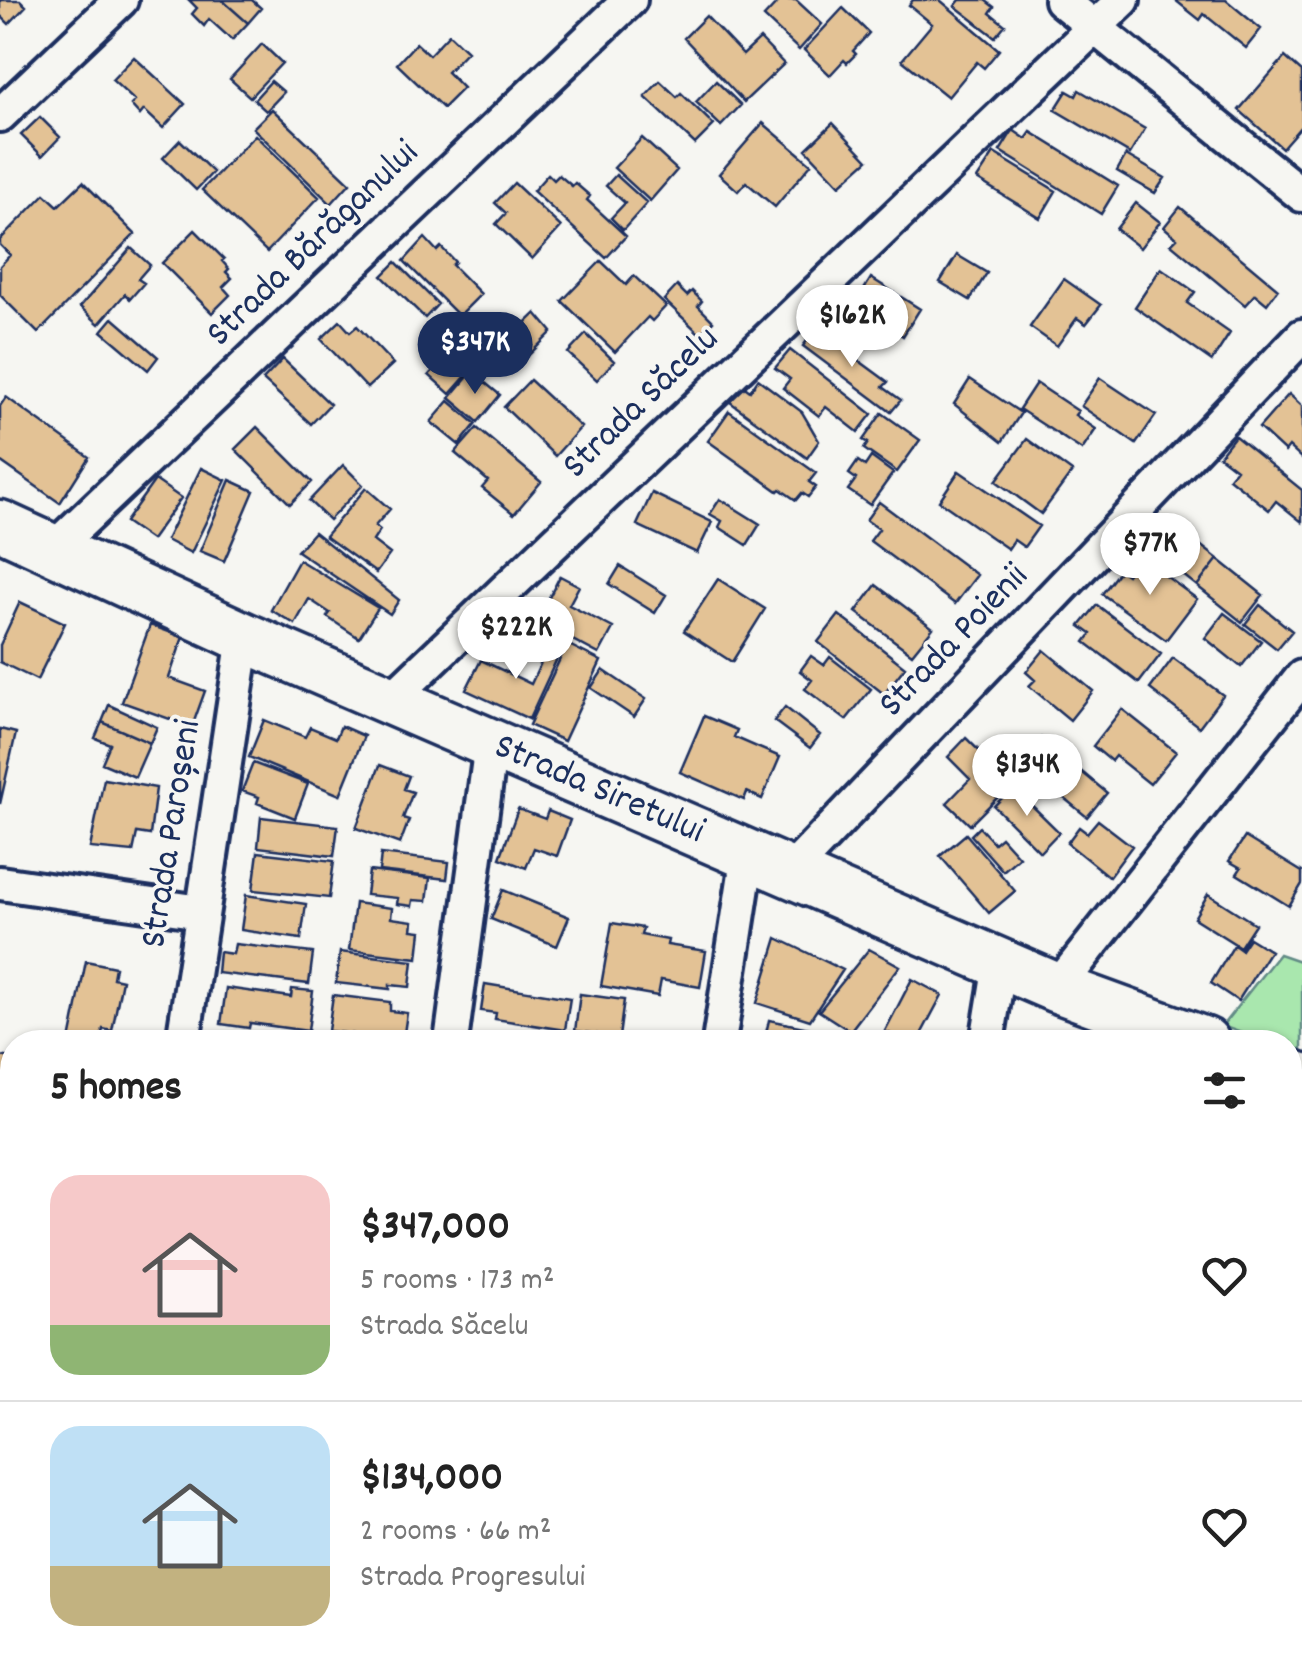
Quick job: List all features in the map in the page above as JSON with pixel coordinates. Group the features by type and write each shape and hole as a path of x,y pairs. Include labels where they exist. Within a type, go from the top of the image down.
{"street":[{"path":"0,115 121,0"},
{"name":"Strada Bărăganului","path":"53,549 630,0"},
{"path":"1061,0 1302,195"},
{"name":"Strada Săcelu","path":"390,700 1123,0"},
{"name":"Strada Poienii","path":"790,872 1302,336"},
{"name":"Strada Siretului","path":"0,525 244,637 1057,988 1172,1030"},
{"name":"Strada Paroșeni","path":"184,1030 244,637"},
{"path":"1057,988 1302,677"},
{"path":"452,1030 491,744"},
{"path":"721,1030 748,854"},
{"path":"0,883 201,912"},
{"path":"989,1030 1000,963"}],"green space":[{"path":"1279,954 1302,962 1302,1030 1233,1030 1222,1026"}],"building":[{"path":"0,0 20,0 26,6 9,24 0,19"},
{"path":"189,0 222,0 248,23 232,40 209,19 204,26 192,14 197,8"},
{"path":"222,0 252,0 261,8 248,23"},
{"path":"780,0 796,0 822,24 799,50 764,17"},
{"path":"913,0 940,0 999,50 984,68 977,62 948,97 902,60 932,24 909,5"},
{"path":"960,0 985,0 994,7 990,13 1005,25 995,37 955,6"},
{"path":"1175,0 1226,0 1261,29 1246,48 1204,14 1200,20"},
{"path":"843,8 869,33 853,51 856,54 830,75 804,50"},
{"path":"706,16 743,55 760,39 784,64 744,102 684,38"},
{"path":"449,34 467,51 447,72 463,88 443,108 397,64 416,43 429,55"},
{"path":"262,44 282,63 250,97 230,79"},
{"path":"134,57 185,104 163,128 144,110 140,115 131,105 135,101 112,80"},
{"path":"1285,57 1302,72 1302,125 1282,148 1239,110"},
{"path":"271,81 284,92 266,111 254,100"},
{"path":"660,81 677,97 681,93 714,125 695,144 645,97"},
{"path":"716,81 741,105 721,126 696,102"},
{"path":"1079,90 1145,129 1130,154 1055,110 1067,91 1076,96"},
{"path":"272,109 350,183 331,204 253,128"},
{"path":"40,117 60,137 42,156 21,135"},
{"path":"763,123 811,164 775,207 746,182 738,191 719,174"},
{"path":"833,123 868,160 840,185 806,149"},
{"path":"1013,130 1026,139 1031,132 1118,186 1101,214 1000,151"},
{"path":"255,135 319,197 267,252 202,190"},
{"path":"642,138 677,170 650,201 614,168"},
{"path":"180,140 213,172 196,190 163,158"},
{"path":"994,153 1056,191 1040,218 977,179"},
{"path":"1126,155 1165,178 1155,193 1117,171"},
{"path":"548,174 554,180 559,175 572,186 575,183 590,196 587,200 626,236 606,258 533,191"},
{"path":"616,175 647,203 623,230 611,218 625,203 606,186"},
{"path":"83,182 135,234 38,333 0,295 0,266 10,255 0,240 45,194 58,206"},
{"path":"514,183 561,227 532,259 496,224 506,213 495,203"},
{"path":"1136,203 1160,222 1140,248 1116,229"},
{"path":"1180,207 1278,289 1267,304 1255,294 1245,305 1171,244 1177,238 1164,227"},
{"path":"195,230 224,259 229,269 226,272 232,278 223,287 230,295 212,313 162,263"},
{"path":"425,238 437,251 441,247 455,262 452,265 481,294 459,316 404,261"},
{"path":"131,248 150,265 138,279 144,283 130,299 125,294 99,324 80,307"},
{"path":"957,255 987,273 970,300 940,282"},
{"path":"601,261 626,285 634,276 666,306 652,321 648,317 615,352 562,301"},
{"path":"396,262 438,304 425,318 382,276"},
{"path":"1161,268 1195,292 1187,303 1230,333 1212,361 1135,307"},
{"path":"871,278 920,309 903,336 854,306"},
{"path":"1064,279 1101,305 1086,324 1077,318 1057,346 1030,327"},
{"path":"677,286 687,296 692,291 702,301 698,306 713,321 700,334 664,300"},
{"path":"536,313 552,332 528,356 512,336"},
{"path":"113,318 158,357 148,370 102,331"},
{"path":"340,321 350,332 357,326 393,364 367,388 321,339"},
{"path":"468,333 488,351 450,394 429,375"},
{"path":"586,334 614,361 597,380 568,353"},
{"path":"812,334 820,340 824,335 888,382 883,387 901,400 891,412 803,346"},
{"path":"790,350 872,414 858,432 826,407 819,416 783,388 790,379 775,368"},
{"path":"283,359 330,404 311,424 263,380"},
{"path":"472,372 500,395 478,422 450,398"},
{"path":"1100,378 1156,415 1136,444 1081,406"},
{"path":"758,379 802,412 819,441 807,458 730,402 742,385 750,391"},
{"path":"970,379 1021,413 1002,442 954,404"},
{"path":"530,380 581,427 555,456 504,407"},
{"path":"1036,383 1078,411 1075,415 1096,429 1082,450 1019,409"},
{"path":"1289,394 1302,406 1302,459 1289,447 1285,452 1259,428"},
{"path":"6,397 89,457 60,503 0,461 0,406"},
{"path":"449,401 476,424 459,445 431,422"},
{"path":"729,411 816,473 809,482 816,487 808,497 802,493 796,500 778,491 708,441"},
{"path":"882,413 920,440 897,472 864,449 868,443 863,440"},
{"path":"257,427 312,482 290,504 235,449"},
{"path":"477,428 541,482 514,514 482,488 488,481 455,453"},
{"path":"1235,436 1302,490 1302,522 1276,501 1269,510 1229,478 1236,469 1219,456"},
{"path":"1027,439 1072,472 1041,514 996,481"},
{"path":"871,457 893,473 870,505 848,490 856,479 849,474 858,461 865,466"},
{"path":"343,465 363,485 329,520 309,501"},
{"path":"201,468 226,480 191,553 166,540"},
{"path":"959,471 1039,526 1024,547 1014,540 1008,549 939,501"},
{"path":"155,480 181,498 151,540 125,522"},
{"path":"230,480 254,491 224,561 200,551"},
{"path":"366,488 390,509 375,526 380,530 373,541 390,554 376,573 325,536"},
{"path":"652,493 712,522 697,553 637,525"},
{"path":"720,499 760,524 747,545 719,527 722,521 710,514"},
{"path":"879,502 977,575 955,604 870,541 879,529 866,520"},
{"path":"1157,520 1173,532 1177,527 1218,559 1197,586 1140,541"},
{"path":"314,532 399,600 390,614 297,551"},
{"path":"1140,557 1197,599 1166,640 1102,594 1120,570 1127,575"},
{"path":"1218,559 1263,595 1242,622 1197,586"},
{"path":"299,560 378,608 359,638 327,617 330,613 309,599 295,624 271,610"},
{"path":"620,566 666,595 655,613 609,584"},
{"path":"560,576 579,586 569,605 613,628 599,654 537,621"},
{"path":"718,579 765,609 732,662 684,631"},
{"path":"876,585 933,628 912,654 856,612"},
{"path":"20,602 65,623 37,680 0,662 0,645"},
{"path":"1097,605 1161,654 1139,683 1085,642 1091,634 1080,626"},
{"path":"1260,605 1292,631 1277,649 1245,624"},
{"path":"1224,613 1261,641 1241,667 1205,638"},
{"path":"839,615 905,667 884,694 818,642"},
{"path":"150,625 183,637 169,678 205,691 192,727 122,702"},
{"path":"547,633 565,641 529,719 466,690 481,660 531,684 545,654 539,652"},
{"path":"567,644 601,661 564,741 529,725"},
{"path":"1044,650 1093,691 1070,720 1029,686 1035,680 1026,672"},
{"path":"811,656 824,665 830,657 871,689 846,720 805,689 812,680 800,671"},
{"path":"1173,658 1223,695 1199,727 1150,689"},
{"path":"603,670 646,699 634,717 591,688"},
{"path":"109,705 157,727 150,743 102,722"},
{"path":"785,707 820,735 810,748 774,721"},
{"path":"1122,709 1176,752 1150,784 1115,756 1111,761 1093,746"},
{"path":"704,716 737,730 734,737 780,757 762,799 747,792 744,800 680,772"},
{"path":"264,720 305,737 310,727 336,738 341,726 364,736 340,795 249,757"},
{"path":"102,722 150,743 135,777 102,763 110,744 95,738"},
{"path":"0,729 16,733 0,804"},
{"path":"966,738 1012,783 970,825 947,803 970,779 948,757"},
{"path":"1041,738 1107,793 1087,817 1036,775 1040,770 1025,757"},
{"path":"253,763 308,784 295,818 257,803 259,797 242,791"},
{"path":"380,765 409,776 404,789 413,792 403,818 409,820 400,844 356,828"},
{"path":"104,779 156,788 150,835 137,833 133,852 90,848"},
{"path":"1013,787 1059,832 1040,852 994,806"},
{"path":"518,809 545,819 548,811 570,820 557,856 534,848 526,868 500,858"},
{"path":"261,817 338,826 334,856 258,847"},
{"path":"1098,820 1132,846 1109,877 1067,843 1079,827 1087,833"},
{"path":"979,827 994,843 1001,837 1019,857 1003,871 971,835"},
{"path":"966,834 1015,891 989,913 940,856"},
{"path":"1245,837 1302,872 1302,884 1289,906 1237,874 1241,868 1229,861"},
{"path":"258,852 334,861 329,898 253,890"},
{"path":"381,854 449,862 447,879 379,871"},
{"path":"369,871 430,878 427,901 413,900 412,906 397,904 398,898 366,895"},
{"path":"503,890 569,917 557,946 491,919"},
{"path":"1208,894 1255,924 1240,947 1194,918"},
{"path":"246,895 306,904 301,939 241,930"},
{"path":"355,903 392,908 391,918 413,921 412,930 421,931 418,958 349,950"},
{"path":"612,923 643,928 641,935 668,940 667,945 706,951 700,987 661,980 658,996 601,986"},
{"path":"777,938 843,970 810,1020 757,1003"},
{"path":"1249,938 1270,951 1238,1001 1211,983 1234,945 1241,950"},
{"path":"235,944 313,953 309,984 217,973 219,952 233,954"},
{"path":"869,949 900,966 851,1030 819,1011"},
{"path":"340,952 413,961 410,987 390,985 390,989 336,983"},
{"path":"86,961 115,967 113,978 122,980 112,1030 72,1030"},
{"path":"912,979 942,995 923,1030 886,1030"},
{"path":"485,984 570,998 565,1030 495,1019 496,1013 481,1011"},
{"path":"226,988 291,997 292,989 313,991 308,1030 221,1024"},
{"path":"580,994 624,1000 620,1030 575,1030"},
{"path":"333,995 390,1002 390,1011 407,1013 404,1030 328,1030"},
{"path":"769,1020 819,1030 767,1030"}]}
